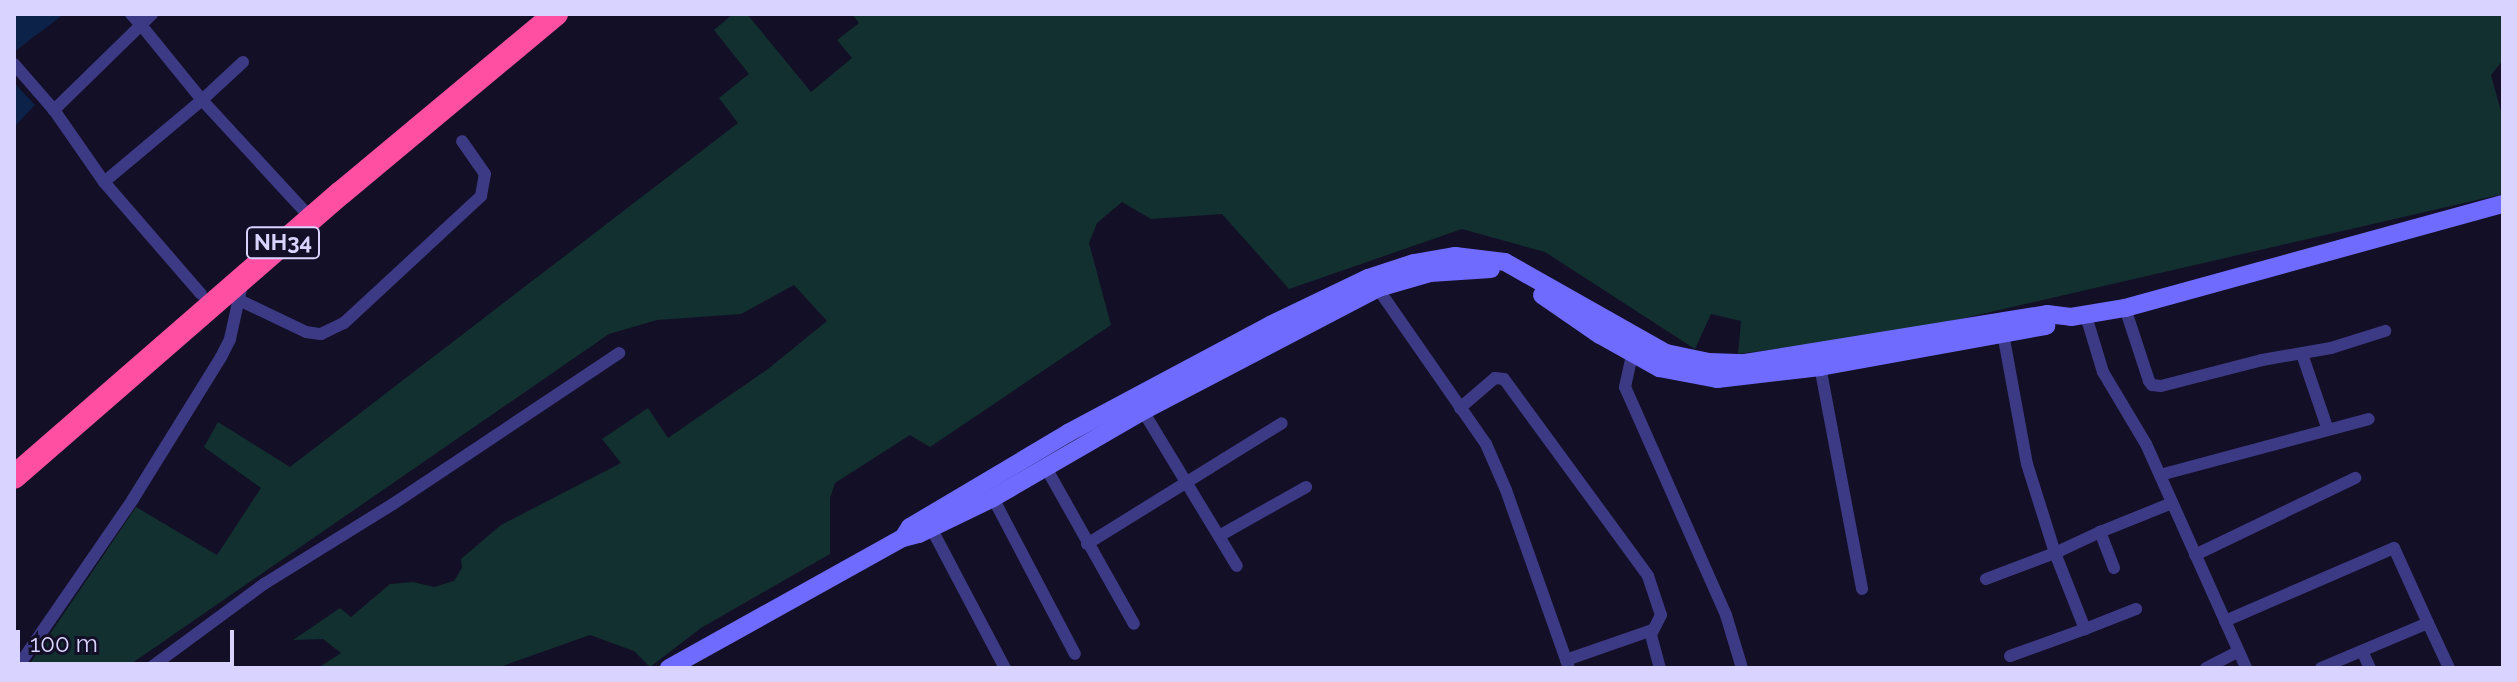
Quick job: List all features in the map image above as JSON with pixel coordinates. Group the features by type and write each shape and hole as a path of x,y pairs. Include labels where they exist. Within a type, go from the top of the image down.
{"highway":[{"name":"NH34","path":"14,477 244,276 307,213 533,14"},
{"name":"NH34","path":"14,459 201,294 556,14"}],"street":[{"path":"131,14 202,100 307,213"},
{"path":"54,110 152,14"},
{"path":"104,182 243,62"},
{"path":"14,64 54,110 104,182 201,294"},
{"path":"239,300 306,332 321,334 344,323 481,196 485,174 462,141"},
{"path":"669,668 903,538 910,527 993,498 1143,411 1414,263 1445,257 1492,258 1536,278 1634,347 1709,362 1819,360 2002,328 2047,314 2079,316 2125,308 2503,204"},
{"path":"17,668 133,499 221,357 230,339 244,276"},
{"path":"1373,283 1460,408 1486,444 1506,490 1567,664 1652,630 1661,622 1648,576 1504,379 1495,378 1460,408"},
{"path":"928,523 1068,433 1270,325 1373,283"},
{"path":"2125,308 2152,385 2161,386 2262,360 2302,354 2385,331"},
{"path":"2079,316 2103,372 2146,444 2246,668"},
{"path":"2002,328 2027,464 2055,553 2085,629"},
{"path":"1634,347 1625,387 1726,615 1742,668"},
{"path":"150,668 264,584 393,504 619,353"},
{"path":"2302,354 2328,430"},
{"path":"1819,360 1862,589"},
{"path":"1143,411 1237,566"},
{"path":"2160,475 2369,419"},
{"path":"1087,544 1282,423"},
{"path":"1045,466 1134,624"},
{"path":"2195,555 2355,478"},
{"path":"1219,536 1306,487"},
{"path":"993,498 1075,654"},
{"path":"1986,579 2172,503"},
{"path":"928,523 1005,668"},
{"path":"2100,532 2114,568"},
{"path":"2225,621 2394,548 2446,667"},
{"path":"2010,656 2136,609"},
{"path":"2321,668 2428,623"},
{"path":"1652,630 1660,668"},
{"path":"2362,651 2370,668"},
{"path":"2206,668 2238,652"}],"green space":[{"path":"733,14 747,14 811,92 852,58 837,40 859,23 852,14 2503,14 2503,60 2491,75 2503,119 2503,194 1904,332 1738,354 1741,321 1711,314 1695,349 1545,252 1462,229 1289,289 1222,214 1151,219 1122,202 1097,223 1089,243 1111,325 930,447 910,435 835,483 830,498 830,554 701,628 650,667 634,651 590,635 497,668 318,668 341,653 323,639 293,640 340,608 351,617 390,584 413,582 434,587 454,581 462,568 461,559 501,525 621,463 602,439 648,408 668,438 768,369 827,321 794,285 741,314 657,320 609,334 125,668 27,668 136,507 217,555 261,488 204,447 218,422 290,467 738,123 719,98 749,74 714,30"}],"water":[{"path":"14,14 64,14 14,52"},
{"path":"14,83 35,105 14,127"}]}
